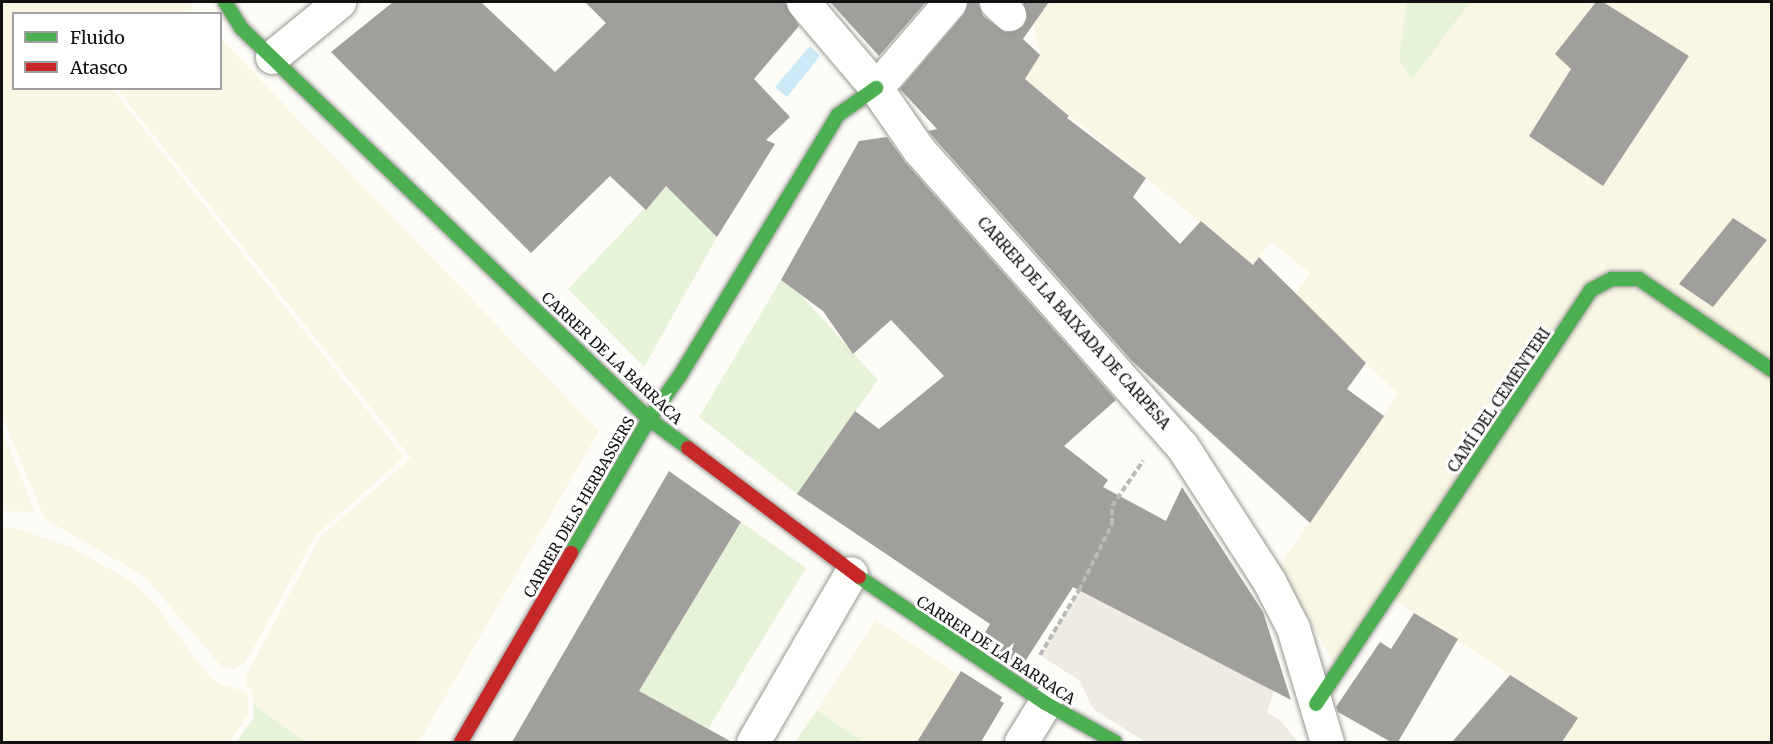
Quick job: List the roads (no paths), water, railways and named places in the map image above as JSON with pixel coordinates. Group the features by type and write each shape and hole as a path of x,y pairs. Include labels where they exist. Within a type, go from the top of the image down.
{"street":[{"name":"CARRER DE LA BARRACA","path":"225,2 241,28 649,419 851,573 1045,703 1115,742"},
{"path":"272,57 339,2"},
{"name":"CARRER DE LA BAIXADA DE CARPESA","path":"803,2 876,88 919,150 1182,446 1269,581 1293,628 1308,670 1328,742"},
{"path":"876,88 950,2"},
{"name":"CARRER DELS HERBASSERS","path":"460,742 649,419 711,325 838,115 876,88"},
{"name":"CAMÍ DEL CEMENTERI","path":"1316,704 1591,290 1612,279 1639,279 1772,370"},
{"path":"753,742 851,573"},
{"path":"1021,742 1045,703"}],"water":[{"path":"810,46 820,56 787,97 775,87"}]}
